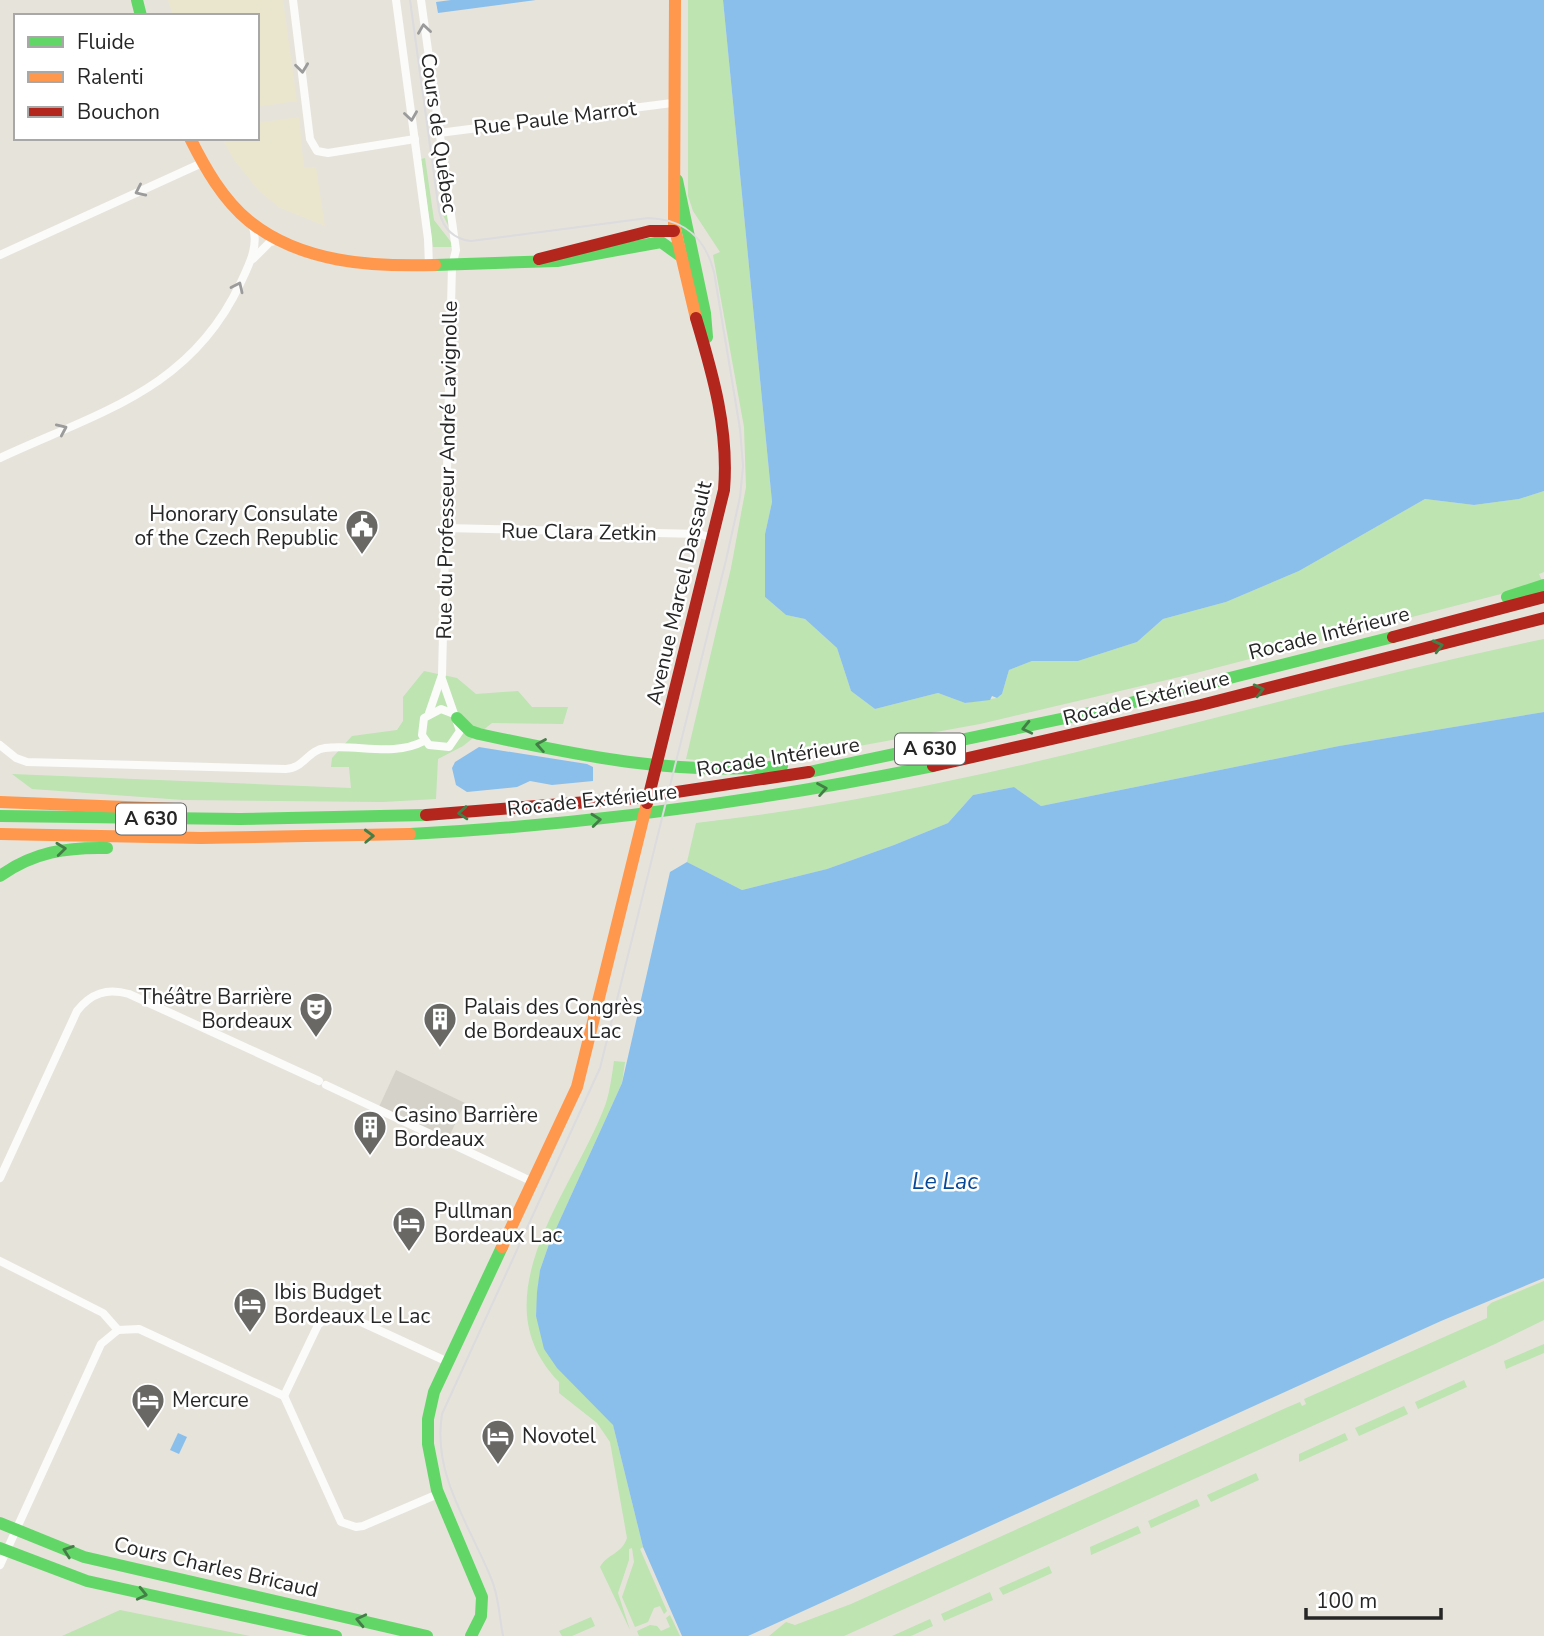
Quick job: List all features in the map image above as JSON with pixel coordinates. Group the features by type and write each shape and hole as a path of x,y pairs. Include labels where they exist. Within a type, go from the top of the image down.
{"main road":[{"name":"Avenue Marcel Dassault","path":"676,0 672,103 674,231 706,345"},
{"path":"191,140 202,163 223,194 252,223 280,240 316,255 355,264 452,266 557,261 661,242 672,247 679,255"},
{"name":"Avenue Marcel Dassault","path":"674,173 705,313 706,345"},
{"path":"600,253 615,246 674,231 685,220"},
{"path":"537,260 556,252 650,231 674,231"},
{"name":"Avenue Marcel Dassault","path":"482,1601 478,1582 428,1466 426,1431 434,1392 577,1087 724,490 727,453 716,386 687,261 674,231"},
{"path":"1415,631 1544,584"},
{"name":"Rocade Intérieure","path":"0,816 303,820 457,813 636,798 817,771 972,740 1544,597"},
{"name":"Rocade Extérieure","path":"0,834 301,838 536,826 695,808 830,787 1016,749 1544,618"},
{"path":"1507,628 1528,630 1544,626"},
{"path":"455,716 464,726 478,734 649,766 702,772 764,769 972,740"},
{"path":"0,796 72,804"},
{"path":"0,802 72,804 303,820"},
{"path":"0,876 33,855 64,848 178,846 301,838"},
{"name":"Cours Charles Bricaud","path":"0,1523 84,1557 427,1636"},
{"name":"Cours Charles Bricaud","path":"3,1549 87,1581 336,1636"},
{"path":"461,1636 482,1601"},
{"path":"471,1636 484,1616 482,1601"}],"street":[{"path":"293,0 310,139 317,150 328,153 415,139"},
{"name":"Cours de Québec","path":"396,0 429,266"},
{"name":"Cours de Québec","path":"421,0 456,250 452,266"},
{"name":"Rue Paule Marrot","path":"439,133 672,103"},
{"path":"0,255 202,163"},
{"path":"0,458 162,381 214,332 251,261 255,243 252,223"},
{"path":"251,261 270,242 280,240"},
{"name":"Rue du Professeur André Lavignolle","path":"429,713 442,675 452,266"},
{"name":"Rue Clara Zetkin","path":"445,528 699,534 713,538"},
{"name":"Rue du Professeur André Lavignolle","path":"442,675 455,716"},
{"path":"441,709 455,716 460,731 449,747 435,748 424,741 422,723 429,713 441,709"},
{"path":"0,745 16,758 27,762 286,769 299,766 320,749 404,748 424,741"},
{"path":"0,1178 77,1011 94,995 112,991 129,994 533,1182"},
{"path":"0,1261 103,1312 118,1330"},
{"path":"284,1396 318,1325 331,1314 348,1316 448,1362"},
{"path":"0,1566 3,1549 15,1530 101,1344 118,1330 139,1329 284,1396 341,1522 356,1527 363,1526 438,1494"}],"shaded area":[{"path":"168,0 283,0 297,101 259,107 259,14 172,14"},
{"path":"299,117 304,168 316,167 325,226 280,208 259,191 234,160 223,140 259,140 259,123"},
{"path":"396,1070 465,1103 447,1141 378,1109"}],"green space":[{"path":"688,0 723,0 772,502 765,534 765,597 786,615 805,619 837,648 851,691 875,709 938,693 965,703 997,698 1002,694 1009,670 1032,661 1078,661 1137,642 1163,619 1226,602 1299,571 1425,499 1474,505 1519,499 1544,491 1544,572 1539,574 1543,583 1192,674 980,724 859,746 730,763 686,759 731,568 746,487 744,427 713,255 720,252 693,211 688,196"},
{"path":"435,157 439,157 449,227 443,215"},
{"path":"425,158 434,220 452,247 433,247 421,159"},
{"path":"1544,639 1544,712 1339,746 1041,806 1014,787 973,795 948,823 827,869 742,890 687,862 696,823 910,789 1016,766"},
{"path":"424,671 457,678 476,694 518,691 532,707 568,707 563,724 492,723 463,746 438,759 436,799 383,802 183,800 32,789 12,774 351,788 349,767 331,767 332,758 352,736 397,730 403,721 403,697"},
{"path":"614,1061 625,1062 622,1083 549,1244 540,1270 536,1316 613,1425 643,1547 640,1549 667,1611 664,1614 660,1606 654,1608 648,1622 635,1627 622,1597 634,1562 632,1548 629,1549 629,1560 618,1593 630,1630 600,1567 622,1547 627,1538 610,1442 597,1423 559,1393 559,1382 536,1349 527,1315 529,1279 540,1243 606,1103"},
{"path":"1544,1281 1544,1320 1495,1344 844,1636 769,1636 786,1622 795,1625 851,1604 1288,1407 1300,1402 1302,1406 1306,1404 1304,1399 1487,1318 1487,1307 1491,1303"},
{"path":"1544,1344 1544,1353 1506,1369 1504,1361"},
{"path":"1464,1380 1467,1387 1418,1409 1415,1402"},
{"path":"1404,1406 1408,1414 1359,1436 1355,1428"},
{"path":"1345,1433 1348,1440 1299,1462 1299,1454"},
{"path":"1256,1473 1259,1480 1211,1502 1207,1495"},
{"path":"1197,1499 1200,1506 1151,1528 1148,1521"},
{"path":"1138,1526 1141,1533 1091,1555 1090,1547"},
{"path":"1049,1566 1052,1573 1003,1595 999,1588"},
{"path":"990,1592 993,1600 944,1621 941,1614"},
{"path":"120,1610 250,1636 62,1636"},
{"path":"670,1615 680,1636 639,1636 637,1631 650,1625 657,1626 661,1631 670,1627 666,1618"},
{"path":"591,1617 595,1626 572,1636 562,1636 559,1631"},
{"path":"930,1619 933,1626 911,1636 892,1636"}],"water":[{"path":"536,0 438,13 436,2"},
{"path":"723,0 1544,0 1544,491 1519,499 1474,505 1425,499 1299,571 1226,602 1163,619 1137,642 1078,661 1032,661 1009,670 1002,694 997,698 992,696 990,700 965,703 938,693 875,709 851,691 837,648 805,619 786,615 765,597 765,534 772,502"},
{"name":"Le Lac","path":"1544,712 1544,1278 1441,1321 748,1636 682,1636 643,1547 613,1425 557,1368 544,1349 536,1316 540,1270 549,1244 622,1083 670,872 687,862 742,890 827,869 948,823 973,795 1014,787 1041,806 1339,746"},
{"path":"479,747 587,764 593,767 593,781 552,785 530,781 517,787 467,792 456,785 452,768 455,762"},
{"path":"178,1433 187,1437 179,1454 170,1450"}],"tram line":[{"path":"410,0 439,211 443,223 454,235 471,241 648,218 672,222 691,232 705,249 714,272 740,429 743,466 740,497 726,560 600,1068 442,1414 440,1436 447,1478 494,1585 503,1636"}],"traffic: fast":[{"path":"137,0 140,14"},
{"path":"677,180 705,313 707,337"},
{"path":"435,265 557,261 661,242 679,255"},
{"path":"1507,597 1544,585"},
{"path":"809,772 1094,712 1393,637"},
{"path":"457,718 470,731 479,734 629,762 705,768 782,766"},
{"path":"410,834 673,810 933,766"},
{"path":"0,816 240,819 426,815"},
{"path":"0,876 38,856 64,850 107,848"},
{"path":"471,1636 481,1616 482,1597 437,1490 428,1444 428,1419 434,1392 502,1247"},
{"path":"0,1523 84,1557 427,1636"},
{"path":"0,1548 87,1581 336,1636"}],"traffic: slow":[{"path":"675,0 674,225 696,318"},
{"path":"191,140 208,172 231,203 249,221 269,235 291,246 338,260 387,265 435,265"},
{"path":"0,802 175,809"},
{"path":"502,1247 577,1087 647,803"},
{"path":"0,834 201,838 410,834"}],"traffic: jam":[{"path":"539,259 650,231 674,231"},
{"path":"647,803 724,490 722,424 714,382 696,318"},
{"path":"1393,637 1544,597"},
{"path":"933,766 1201,705 1544,618"},
{"path":"426,815 637,798 809,772"}],"place":[{"name":"Honorary Consulate of the Czech Republic","path":"362,556"},
{"name":"Théâtre Barrière Bordeaux","path":"316,1039"},
{"name":"Palais des Congrès de Bordeaux Lac","path":"440,1049"},
{"name":"Casino Barrière Bordeaux","path":"370,1157"},
{"name":"Pullman Bordeaux Lac","path":"409,1253"},
{"name":"Ibis Budget Bordeaux Le Lac","path":"250,1334"},
{"name":"Mercure","path":"148,1430"},
{"name":"Novotel","path":"498,1466"}]}
